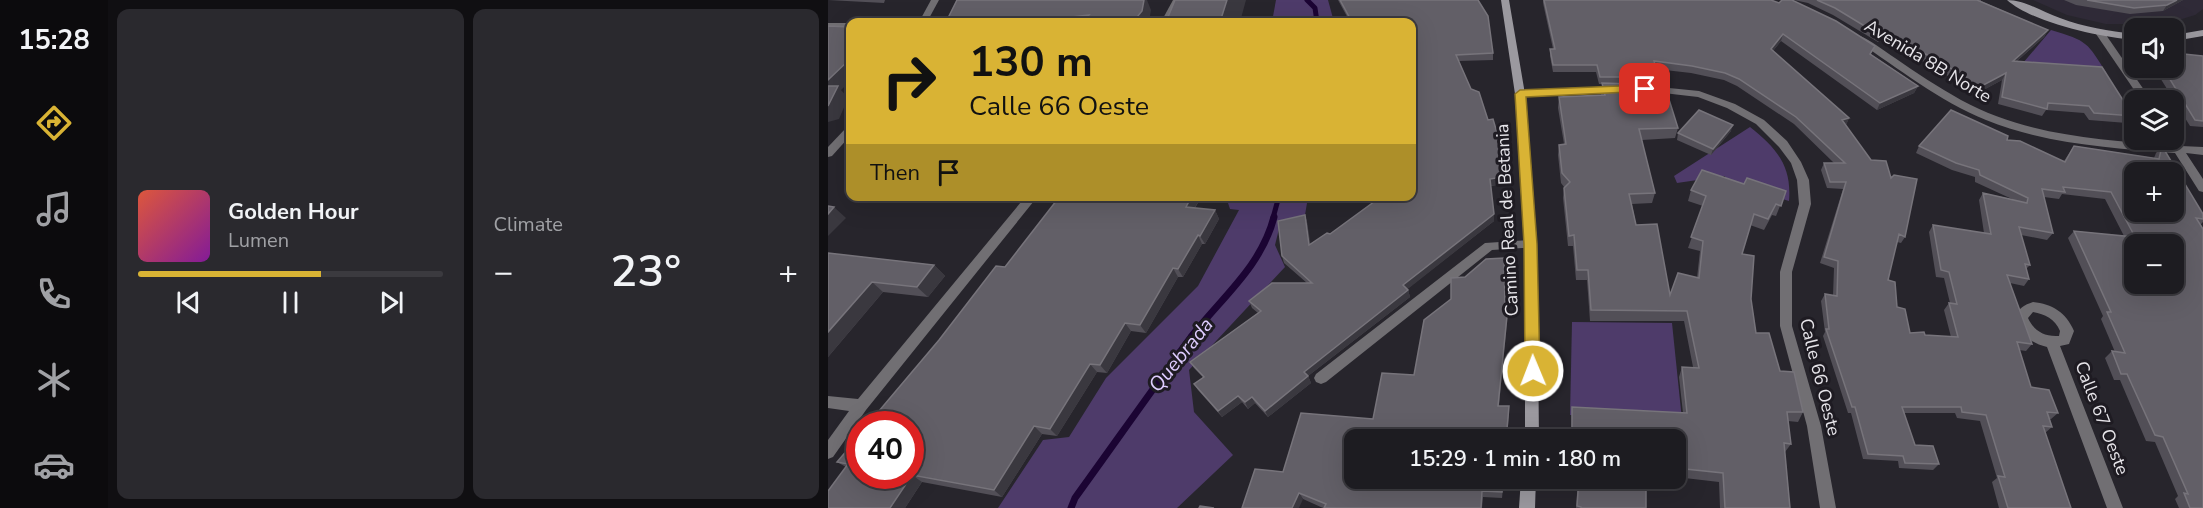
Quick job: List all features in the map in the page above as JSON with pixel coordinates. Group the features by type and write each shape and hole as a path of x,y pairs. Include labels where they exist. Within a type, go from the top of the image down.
{"street":[{"path":"925,18 935,0"},
{"path":"1167,18 1177,0"},
{"name":"Camino Real de Betania","path":"1505,0 1520,94 1531,244 1532,429"},
{"path":"2011,0 2051,19 2101,34 2124,36"},
{"path":"828,26 846,26"},
{"path":"2184,36 2203,33"},
{"name":"Avenida 8B Norte","path":"1854,34 1946,95 1988,117 2028,131 2124,139"},
{"path":"2101,34 2139,90"},
{"name":"Calle 66 Oeste","path":"1520,94 1645,89 1699,94 1731,106 1760,122 1783,144 1796,162 1803,180 1805,204 1786,272 1786,326 1814,426 1828,508"},
{"path":"828,153 846,134"},
{"name":"Avenida 8B Norte","path":"2184,146 2203,151"},
{"path":"2179,150 2203,188"},
{"path":"828,452 861,406 1029,201"},
{"path":"1321,378 1490,246 1531,244"},
{"name":"Calle 67 Oeste","path":"2052,342 2115,508"},
{"path":"828,402 861,406"},
{"path":"1527,508 1528,489"}],"shaded area":[{"path":"1276,0 1328,0 1333,18 1273,18"},
{"path":"2033,0 2203,0 2203,9 2195,15 2184,18 2124,18 2124,24 2106,24 2067,15"},
{"path":"2051,30 2080,40 2095,55 2107,74 2023,63"},
{"path":"1750,127 1775,150 1785,167 1788,177 1789,201 1743,187 1723,187 1725,176 1677,183 1674,176"},
{"path":"1227,201 1307,201 1305,215 1281,221 1275,245 1285,267 1189,370 1194,412 1233,455 1177,508 998,508 1043,440 1069,437 1106,378 1198,286 1239,210 1230,209"},
{"path":"1572,322 1672,323 1682,420 1570,415"}],"building":[{"path":"957,0 1144,0 1142,11 1136,18 1086,18 1089,15 1063,18 948,18"},
{"path":"1175,0 1227,0 1221,18 1168,18"},
{"path":"1340,0 1478,0 1488,16 1493,53 1456,55 1471,89 1479,92 1488,120 1493,119 1508,176 1490,179 1494,214 1403,285 1408,290 1304,372 1308,376 1265,411 1252,397 1245,402 1238,396 1218,411 1194,384 1204,377 1190,362 1261,311 1249,301 1272,283 1312,283 1282,256 1278,221 1305,215 1309,245 1327,233 1330,234 1375,201 1416,201 1416,18 1350,18"},
{"path":"1544,0 1771,0 1779,3 1782,0 1792,0 1836,21 1875,46 1870,54 1918,86 1880,103 1783,34 1771,49 1849,118 1842,120 1871,160 1886,161 1891,178 1894,175 1917,179 1905,237 1899,234 1888,280 1895,282 1897,307 1905,309 1910,333 1924,332 1925,335 1958,337 1949,303 1957,304 1949,272 1941,270 1933,225 1991,234 1983,193 2027,203 2028,198 1980,175 1979,170 1956,163 1919,146 1951,110 2008,136 2007,140 2020,141 2065,162 2074,146 2159,159 2161,150 2164,150 2172,162 2124,162 2124,216 2111,192 2063,187 2065,192 2042,189 2053,233 2019,227 2030,265 2025,264 2029,279 2007,275 2032,344 2017,342 2031,387 2049,390 2058,413 2047,412 2052,427 2043,426 2071,508 2008,508 1998,476 2005,477 1986,415 1962,412 1961,407 1902,407 1915,445 1933,446 1939,464 1905,463 1903,456 1868,454 1855,407 1852,407 1826,329 1829,329 1825,294 1837,296 1838,261 1824,257 1846,182 1830,182 1824,163 1845,163 1796,117 1739,79 1725,73 1654,61 1658,77 1600,77 1597,65 1553,65 1550,49 1555,49"},
{"path":"1817,0 1977,0 2048,30 2013,61 2102,67 2124,102 2124,115 2094,113 2089,106 2048,103 2047,109 2002,97 2006,73 1978,88 1962,78 1966,77 1885,31 1881,36 1835,8"},
{"path":"2087,0 2177,0 2167,5 2134,8"},
{"path":"828,26 846,27 846,63 828,80"},
{"path":"2184,54 2203,56 2203,121 2195,120 2184,102 2184,90 2177,90 2169,78 2184,78"},
{"path":"1602,83 1662,85 1664,93 1667,93 1678,128 1639,129 1655,193 1629,194 1636,225 1657,224 1670,295 1678,273 1699,278 1703,241 1691,237 1706,196 1691,190 1702,170 1744,184 1747,178 1786,191 1781,206 1776,204 1768,219 1754,214 1742,254 1754,256 1751,299 1756,333 1769,333 1780,371 1794,372 1803,412 1787,412 1791,444 1784,443 1790,508 1725,508 1723,473 1686,469 1686,429 1572,429 1572,407 1687,413 1682,367 1699,368 1687,311 1591,310 1588,270 1577,270 1574,235 1569,236 1564,188 1570,182 1562,173 1559,145 1566,144 1559,97 1605,95"},
{"path":"828,86 838,86 828,106"},
{"path":"1699,110 1733,125 1713,149 1678,133"},
{"path":"2184,182 2203,214 2203,219 2196,218 2203,229 2203,508 2190,508 2184,493 2188,494 2163,437 2155,435 2127,374 2121,374 2112,351 2125,353 2107,312 2111,312 2074,231 2124,236 2124,294 2184,294 2184,234 2133,234 2127,222 2184,222"},
{"path":"1056,201 1189,201 1186,207 1215,210 1178,269 1173,268 1140,325 1125,323 1100,365 1090,364 1050,429 1034,426 994,490 924,477 924,411 879,411 939,340 996,266 1005,267"},
{"path":"828,206 834,207 828,214"},
{"path":"828,253 934,265 917,287 872,282 828,332"},
{"path":"1504,258 1505,306 1508,306 1498,406 1509,406 1507,429 1344,429 1344,489 1502,489 1502,492 1482,491 1481,508 1324,508 1326,504 1299,493 1292,508 1242,508 1255,469 1283,472 1301,413 1373,419 1382,373 1414,375 1424,320 1451,299 1451,278 1465,277 1486,259"},
{"path":"846,451 846,464 837,462"},
{"path":"846,467 846,489 903,489 890,508 828,508 828,491"},
{"path":"1578,489 1646,489 1646,508 1581,508 1577,506"}],"waterway":[{"name":"Quebrada","path":"1307,0 1315,8 1316,18"},
{"name":"Quebrada","path":"1273,218 1278,201"},
{"name":"Quebrada","path":"1071,508 1075,498 1191,337 1250,266 1268,235 1274,217"}],"route":[{"path":"1533,371 1531,244 1520,94 1645,89"}]}
